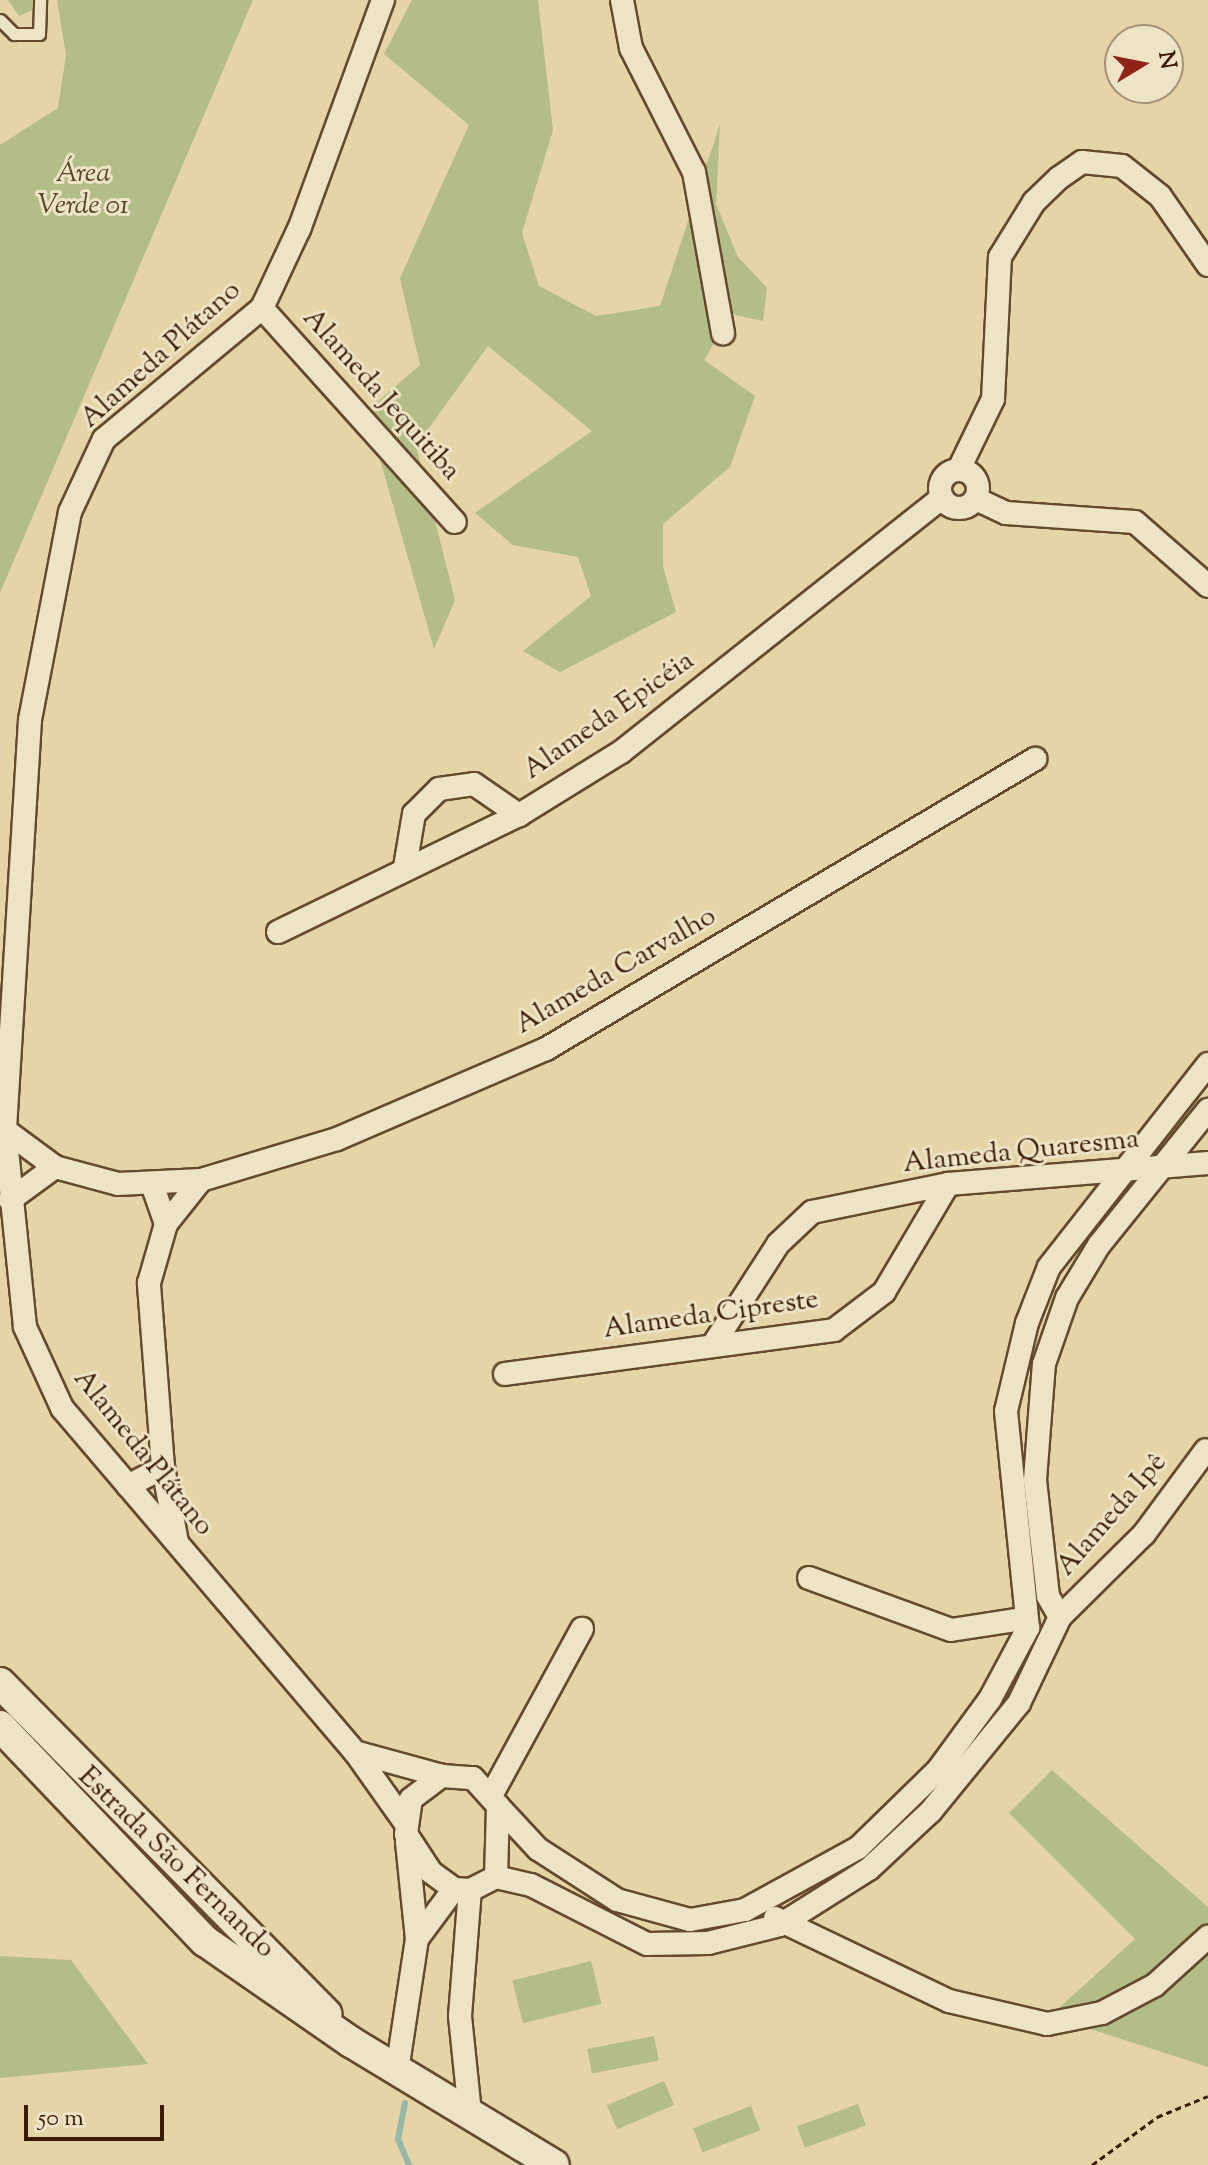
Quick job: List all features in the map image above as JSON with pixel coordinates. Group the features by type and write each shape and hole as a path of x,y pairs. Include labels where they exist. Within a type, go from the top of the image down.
{"main road":[{"name":"Estrada São Fernando","path":"0,1683 351,2042"},
{"name":"Estrada São Fernando","path":"0,1726 205,1941 351,2042 554,2165"}],"street":[{"name":"Alameda Plátano","path":"383,0 299,229 262,308 104,439 70,512 30,720 5,1130 16,1278 33,1357 62,1408 355,1752 405,1828"},
{"path":"622,0 631,48 694,172 723,333"},
{"path":"976,499 959,508 942,498 943,479 959,469 993,399 1000,257 1034,202 1059,178 1082,162 1122,166 1160,196 1208,265"},
{"name":"Alameda Jequitiba","path":"262,308 455,522"},
{"path":"959,469 976,479 976,499"},
{"name":"Alameda Epicéia","path":"278,932 405,867 519,815 621,752 942,498"},
{"path":"976,499 1006,513 1135,522 1208,586"},
{"name":"Alameda Carvalho","path":"5,1130 55,1167 88,1179 152,1184 201,1180 431,1104 546,1049 1035,759"},
{"path":"405,867 414,814 439,789 474,784 519,815"},
{"path":"1031,1611 1008,1455 1006,1411 1020,1352 1049,1267 1129,1170 1208,1064"},
{"path":"355,1752 442,1776 473,1778 574,1874 665,1918 712,1918 763,1903 858,1848 938,1770 990,1699 1031,1611 1035,1480 1044,1364 1067,1298 1099,1245 1165,1168 1206,1113 1181,1100"},
{"path":"1165,1168 1208,1163"},
{"path":"10,1200 55,1167"},
{"name":"Alameda Quaresma","path":"713,1345 778,1244 812,1212 948,1184 1165,1168"},
{"path":"178,1545 163,1467 149,1329 149,1283 166,1224 201,1180"},
{"path":"152,1184 166,1224"},
{"name":"Alameda Cipreste","path":"505,1374 834,1330 861,1314 884,1292 948,1184"},
{"name":"Alameda Ipê","path":"1056,1624 1144,1534 1206,1450"},
{"path":"128,1486 163,1467"},
{"path":"809,1578 951,1630 1031,1611 1056,1624"},
{"path":"1031,1611 1056,1624"},
{"path":"417,1939 462,1890 496,1877 531,1885 647,1944 708,1943 780,1925 869,1869 931,1811 1019,1703 1056,1624"},
{"path":"496,1877 496,1799 582,1629"},
{"path":"397,2071 417,1939 405,1828 411,1799 442,1776"},
{"path":"405,1828 431,1872 462,1890"},
{"path":"462,1890 460,2016 470,2113"},
{"path":"763,1903 780,1925 949,2001 1047,2024 1102,2013 1155,1985 1208,1937"}],"lane":[{"path":"0,20 14,34 39,34 40,0"}],"path":[{"path":"1092,2165 1157,2117 1208,2096"}],"green space":[{"path":"8,0 33,0 35,9 19,16"},
{"name":"Área Verde 01","path":"57,0 253,0 0,593 0,145 58,108 66,55"},
{"path":"412,0 538,0 553,130 522,233 539,286 596,316 660,306 720,124 716,204 738,257 767,288 763,321 731,314 704,360 755,396 730,467 663,524 663,567 676,612 560,672 523,651 591,596 578,557 513,545 475,513 592,431 488,346 416,446 455,600 434,649 373,435 375,404 420,365 400,278 469,125 384,54"},
{"path":"1052,1770 1208,1907 1208,2067 1050,2016 1135,1939 1009,1813"},
{"path":"0,1956 71,1960 148,2064 0,2078"},
{"path":"591,1961 602,2004 523,2023 512,1981"},
{"path":"654,2036 659,2061 592,2074 587,2049"},
{"path":"664,2081 674,2105 617,2129 607,2105"},
{"path":"858,2104 866,2126 805,2148 797,2126"},
{"path":"751,2106 760,2130 702,2152 693,2128"}],"waterway":[{"path":"405,2103 398,2139 409,2165"}]}
